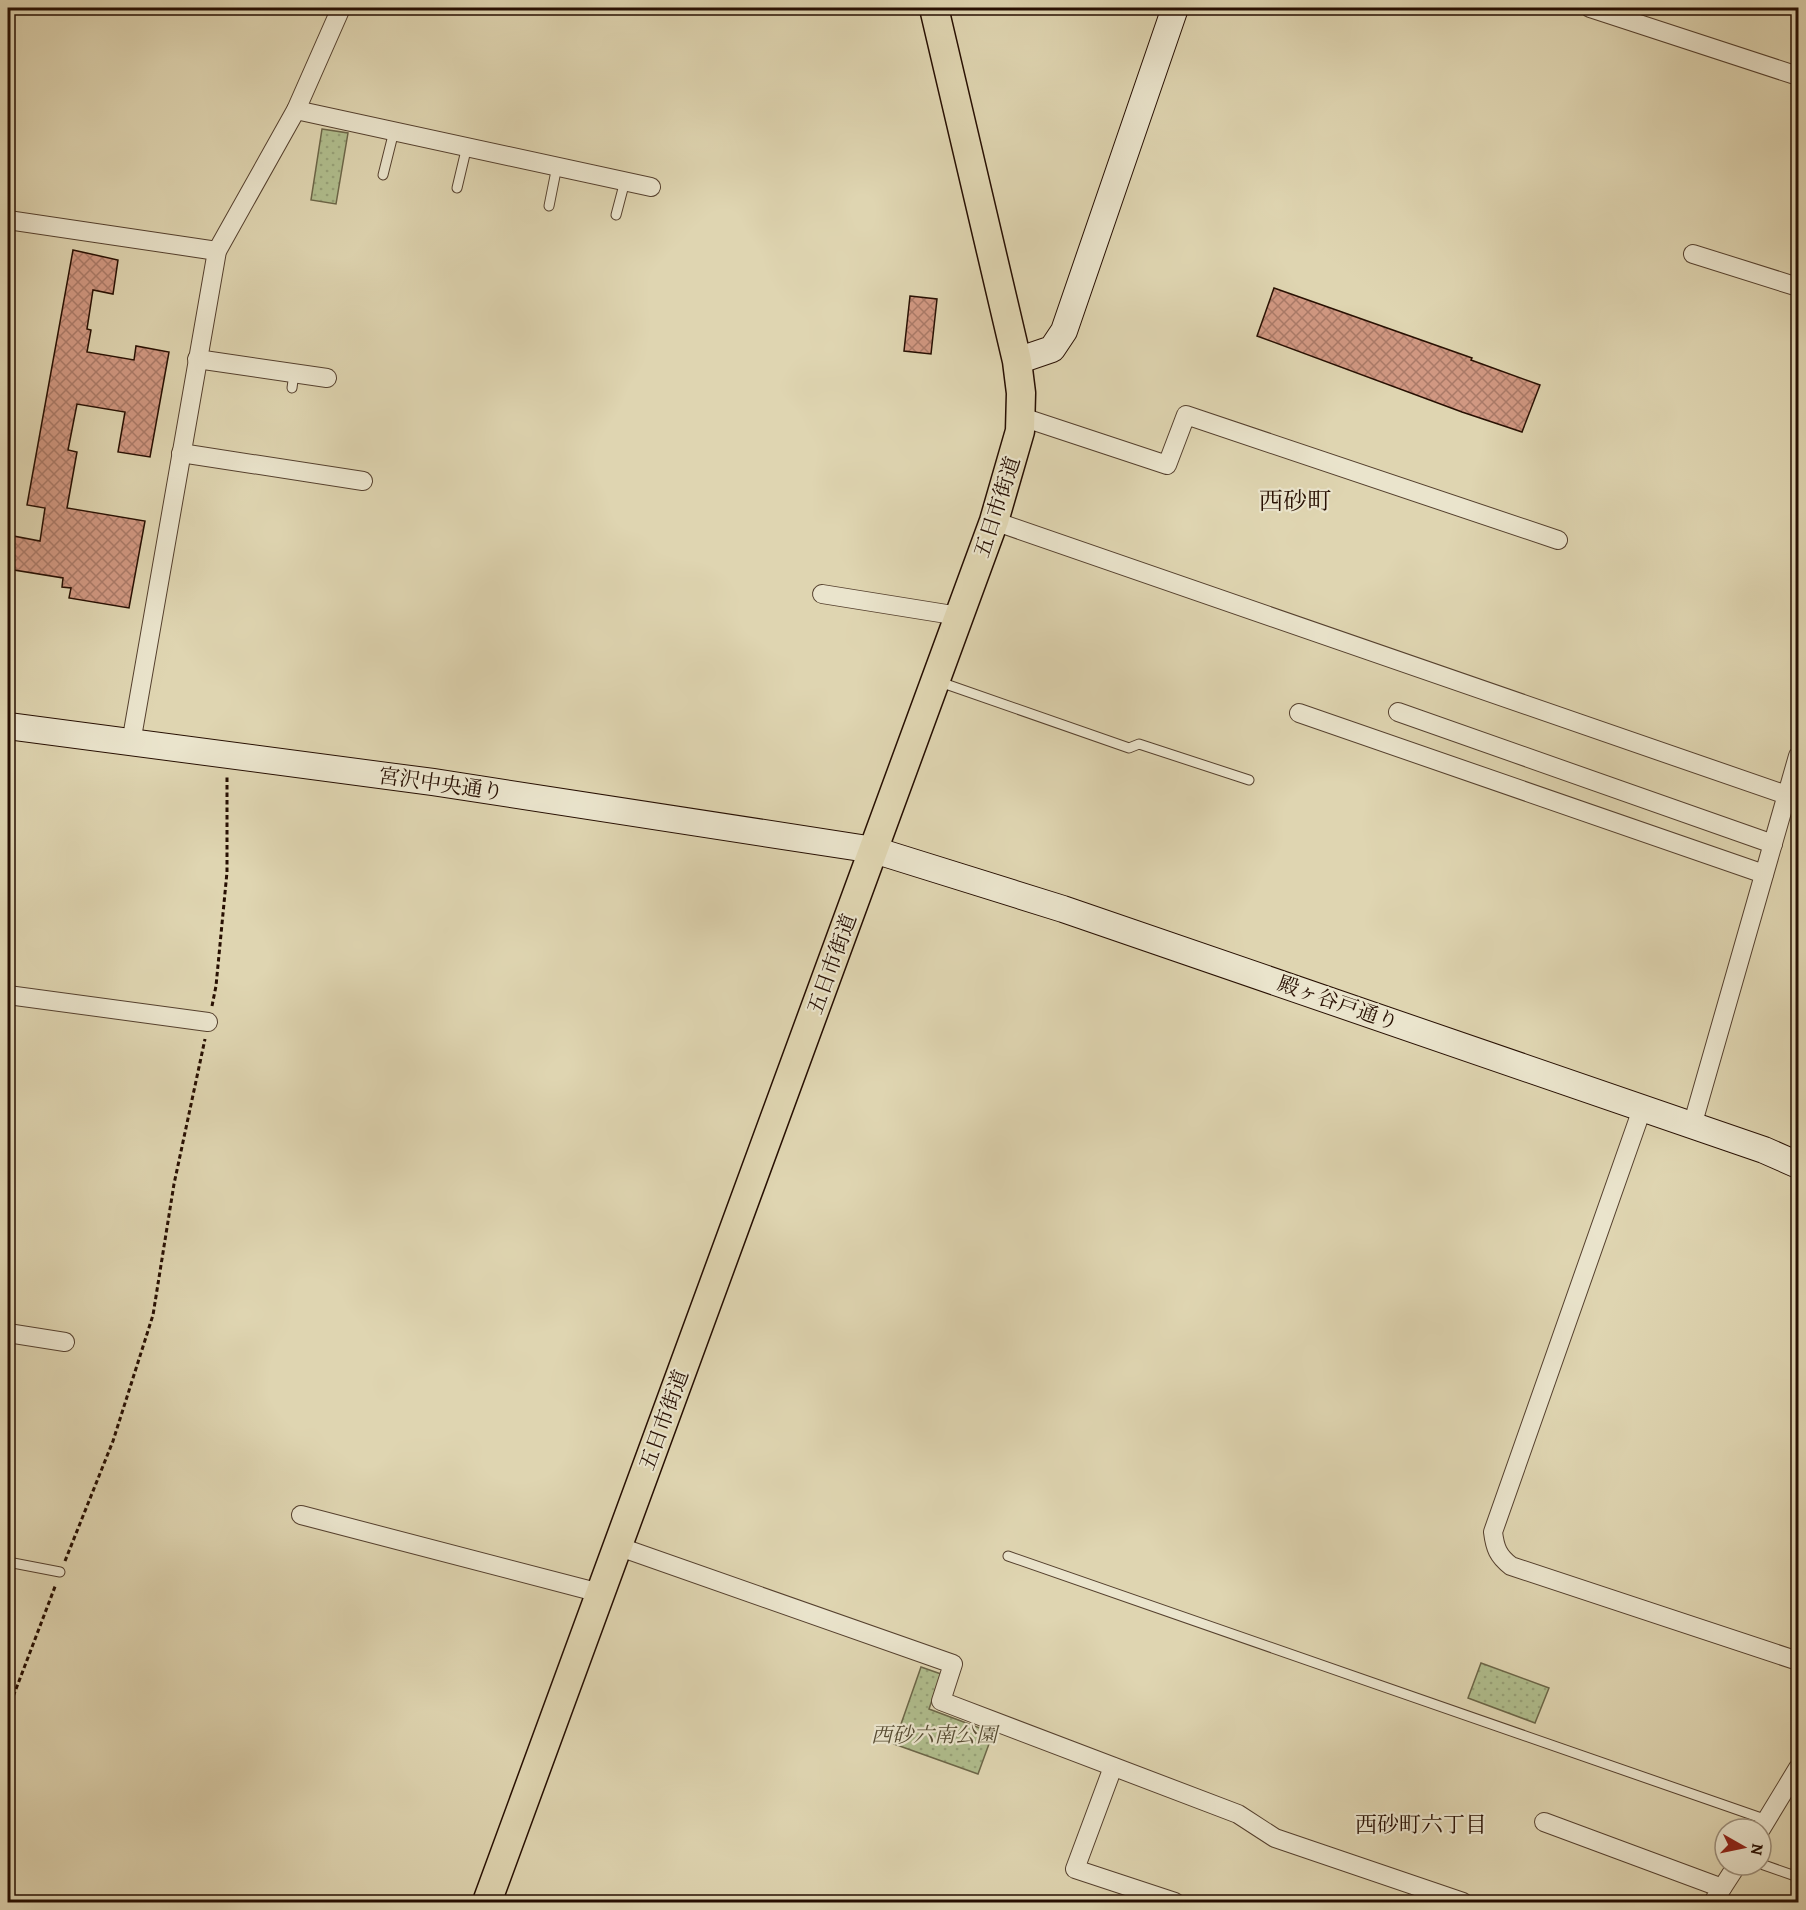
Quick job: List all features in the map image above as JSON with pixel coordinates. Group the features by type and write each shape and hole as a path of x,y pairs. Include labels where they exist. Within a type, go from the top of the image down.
{"main road":[{"name":"五日市街道","path":"487,1902 994,521 1017,446 1022,417 1017,361 934,8"}],"street":[{"path":"130,743 217,252 296,110 341,8"},
{"path":"1017,361 1052,349 1064,331 1175,8"},
{"path":"1590,8 1798,76"},
{"path":"296,110 651,187"},
{"path":"8,219 217,252"},
{"path":"1693,254 1798,287"},
{"path":"197,359 293,381 327,378"},
{"path":"1022,417 1167,465 1186,415 1558,540"},
{"path":"181,453 363,481"},
{"path":"994,521 1793,797"},
{"path":"822,594 959,616"},
{"path":"1398,712 1773,844"},
{"path":"1299,713 1764,874"},
{"name":"宮沢中央通り","path":"8,726 227,754 595,806 874,850"},
{"path":"1452,766 1463,735"},
{"path":"1692,1126 1773,844 1793,797 1798,756"},
{"name":"殿ヶ谷戸通り","path":"874,850 1063,909 1764,1150 1798,1165"},
{"path":"8,995 208,1022"},
{"path":"1642,1109 1493,1532 1495,1546 1502,1559 1511,1566 1798,1661"},
{"path":"8,1333 64,1342"},
{"path":"302,1515 600,1593"},
{"path":"617,1546 953,1664 941,1701 1238,1814 1275,1838 1462,1902"},
{"path":"1113,1767 1075,1869 1174,1902"},
{"path":"1768,1817 1798,1768"},
{"path":"1544,1822 1718,1895 1729,1877"}],"lane":[{"path":"383,175 394,130"},
{"path":"458,188 466,146"},
{"path":"549,206 557,166"},
{"path":"616,215 624,181"},
{"path":"935,680 1129,748 1138,744 1249,780"},
{"path":"1008,1556 1744,1817"},
{"path":"8,1562 60,1572"},
{"path":"1773,1868 1798,1877"}],"path":[{"path":"8,1710 113,1441 153,1315 174,1184 216,986 227,872 227,754"}],"green space":[{"path":"322,129 348,133 336,204 311,200"},
{"path":"1481,1663 1549,1688 1535,1723 1468,1698"},
{"name":"西砂六南公園","path":"921,1667 941,1674 929,1709 993,1733 978,1774 894,1744"}],"building":[{"path":"73,250 118,260 113,294 93,290 87,329 91,330 87,352 134,360 136,346 169,352 150,457 118,452 125,412 77,404 68,450 77,452 67,508 145,521 129,608 69,598 71,588 62,587 63,578 8,569 8,535 40,541 45,508 27,505"},
{"path":"1274,288 1472,358 1471,360 1540,385 1522,432 1257,336"},
{"path":"910,296 937,299 931,354 904,351"}],"district":[{"name":"西砂町","path":"1295,501"},
{"name":"西砂町六丁目","path":"1421,1824"}]}
